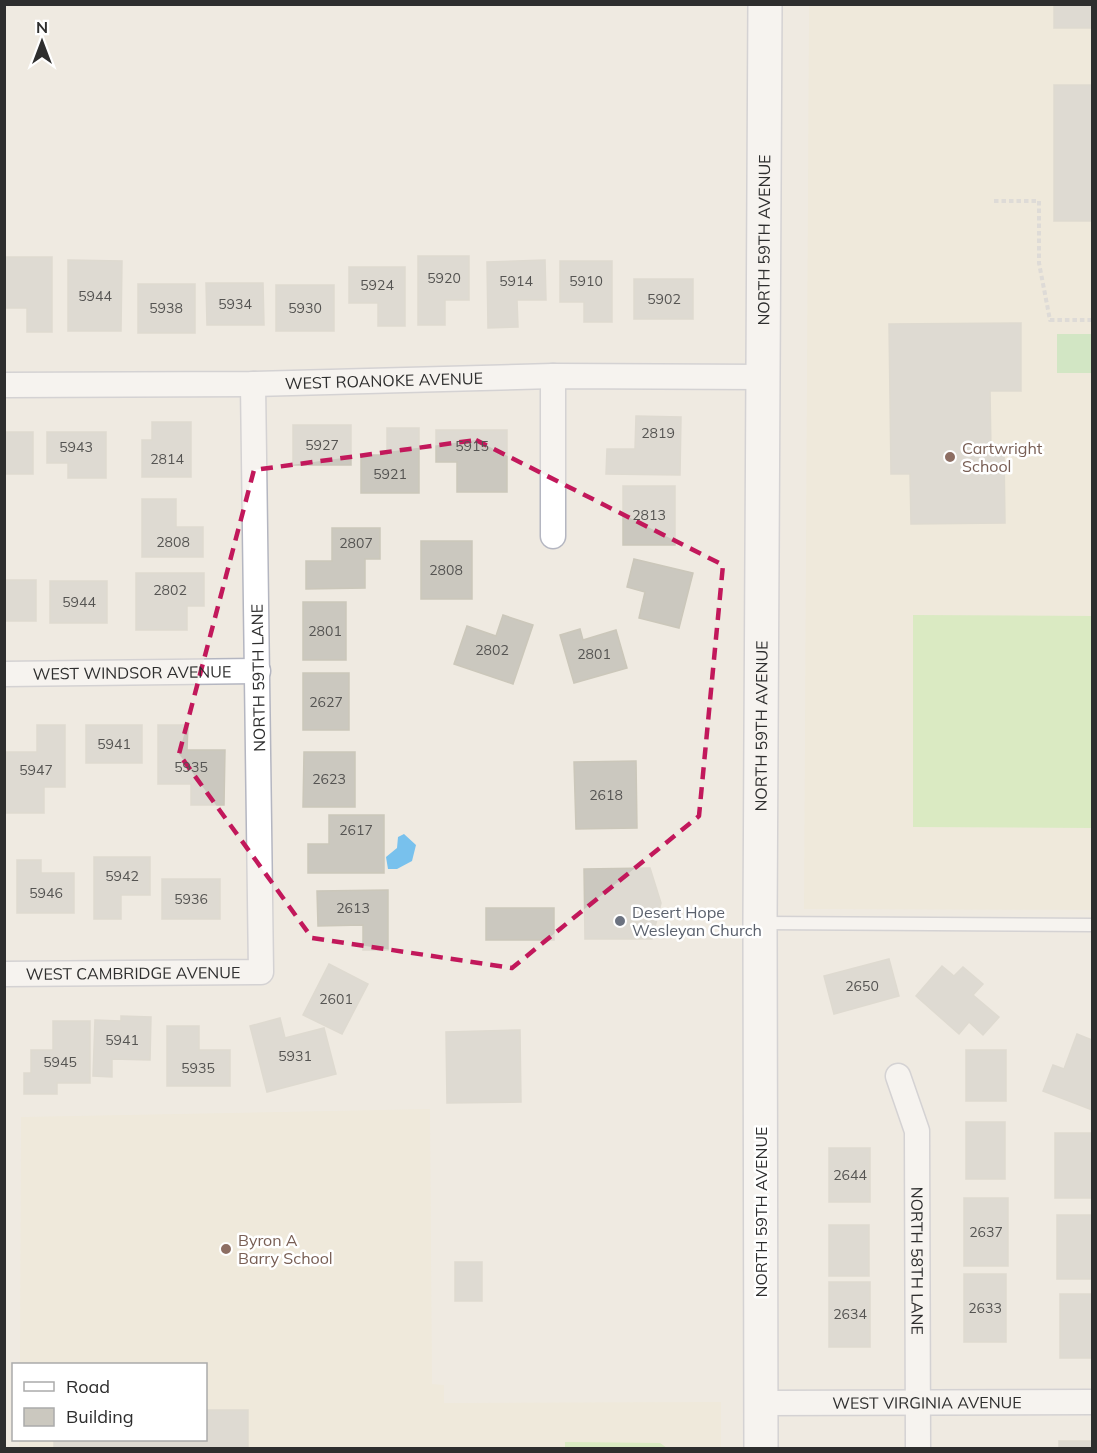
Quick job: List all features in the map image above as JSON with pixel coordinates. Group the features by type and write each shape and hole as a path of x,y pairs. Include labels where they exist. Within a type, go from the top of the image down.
{"main road":[{"name":"NORTH 59TH AVENUE","path":"762,1449 760,923 765,4"}],"street":[{"name":"WEST ROANOKE AVENUE","path":"4,386 253,384 553,376 763,377"},
{"path":"553,376 553,536"},
{"name":"NORTH 59TH LANE","path":"253,384 261,972"},
{"name":"WEST WINDSOR AVENUE","path":"4,674 258,671"},
{"name":"WEST CAMBRIDGE AVENUE","path":"4,974 261,972"},
{"name":"NORTH 58TH LANE","path":"898,1076 917,1131 918,1449"},
{"name":"WEST VIRGINIA AVENUE","path":"762,1403 1092,1402"}],"lane":[{"path":"760,923 1092,924"}],"path":[{"path":"993,201 1039,201 1039,263 1050,320 1092,320"}],"highlighted area":[{"path":"476,440 723,565 699,816 512,968 312,938 179,754 254,470"}],"shaded area":[{"name":"Cartwright School","path":"809,5 1092,5 1092,910 804,909"},
{"name":"Byron A Barry School","path":"430,1109 432,1384 444,1385 444,1403 721,1402 721,1448 19,1448 19,1441 207,1441 207,1363 20,1363 21,1117"}],"green space":[{"path":"1057,334 1092,334 1092,373 1057,373"},
{"path":"913,615 1092,616 1092,828 913,827"},
{"path":"565,1442 660,1443 667,1448 565,1448"}],"water":[{"path":"404,834 416,845 412,861 397,869 388,869 386,857 397,848 398,837"}],"building":[{"path":"1054,4 1092,4 1092,28 1054,28"},
{"path":"1054,85 1092,85 1092,221 1054,221"},
{"path":"418,256 469,256 469,300 445,300 445,325 418,325"},
{"path":"4,257 52,257 52,332 27,332 27,308 4,308"},
{"path":"68,260 122,261 121,331 68,331"},
{"path":"545,260 546,300 517,300 518,327 488,328 487,262"},
{"path":"560,261 612,261 612,322 584,322 584,302 560,302"},
{"path":"349,267 405,267 405,326 378,326 378,303 349,303"},
{"path":"634,279 693,279 693,319 634,319"},
{"path":"206,283 263,283 264,325 207,325"},
{"path":"138,284 195,284 195,333 138,333"},
{"path":"276,285 334,285 334,331 276,331"},
{"path":"1021,323 1021,391 990,391 991,452 1004,452 1005,523 911,524 910,474 891,474 889,324"},
{"path":"636,416 681,417 680,475 606,474 607,449 635,449"},
{"path":"152,422 191,422 191,477 142,477 142,440 152,440"},
{"path":"293,425 351,425 351,465 293,465"},
{"path":"387,428 419,428 419,493 361,493 361,455 387,455"},
{"path":"436,430 507,430 507,492 457,492 457,462 436,462"},
{"path":"4,432 33,432 33,474 4,474"},
{"path":"47,432 106,432 106,478 68,478 68,463 47,463"},
{"path":"623,486 675,486 675,545 623,545"},
{"path":"142,499 176,499 176,527 203,527 203,557 142,557"},
{"path":"332,528 380,528 380,559 365,559 365,588 306,589 306,561 332,561"},
{"path":"421,541 472,541 472,599 421,599"},
{"path":"634,559 693,573 679,628 639,618 645,592 627,587"},
{"path":"136,573 204,573 204,606 187,606 187,630 136,630"},
{"path":"4,580 36,580 36,621 4,621"},
{"path":"50,581 107,581 107,623 50,623"},
{"path":"303,602 346,602 346,660 303,660"},
{"path":"503,615 533,625 513,684 454,664 467,626 496,636"},
{"path":"580,629 583,640 616,630 627,668 574,683 560,635"},
{"path":"303,673 349,673 349,730 303,730"},
{"path":"37,725 65,725 65,787 44,787 44,813 6,813 6,752 37,752"},
{"path":"86,725 142,725 142,763 86,763"},
{"path":"158,725 188,725 187,750 225,750 224,805 191,805 191,784 158,784"},
{"path":"304,752 355,752 355,807 303,807"},
{"path":"636,761 637,828 576,829 574,762"},
{"path":"329,815 384,815 384,873 308,873 308,844 329,844"},
{"path":"94,857 150,857 150,895 121,895 121,919 94,919"},
{"path":"17,860 41,860 41,873 74,873 74,913 17,913"},
{"name":"Desert Hope Wesleyan Church","path":"650,868 661,903 652,939 585,939 584,869"},
{"path":"162,879 220,879 220,919 162,919"},
{"path":"388,890 388,950 363,950 363,925 318,926 317,891"},
{"path":"486,908 554,908 554,940 486,940"},
{"path":"889,959 899,996 834,1014 824,976"},
{"path":"329,964 368,984 342,1034 303,1015"},
{"path":"942,966 954,976 963,967 983,984 973,995 999,1017 983,1035 969,1022 959,1034 916,996"},
{"path":"121,1016 151,1017 150,1060 112,1059 112,1077 93,1076 95,1020 121,1021"},
{"path":"280,1018 285,1038 324,1028 336,1074 267,1092 250,1026"},
{"path":"53,1021 90,1021 90,1083 57,1083 57,1094 24,1094 24,1073 31,1073 31,1050 53,1050"},
{"path":"167,1026 199,1026 199,1050 230,1050 230,1086 167,1086"},
{"path":"520,1030 521,1102 447,1103 446,1032"},
{"path":"1077,1034 1092,1040 1092,1110 1043,1091 1053,1065 1064,1069"},
{"path":"966,1050 1006,1050 1006,1101 966,1101"},
{"path":"966,1122 1005,1122 1005,1179 966,1179"},
{"path":"1055,1133 1092,1133 1092,1198 1055,1198"},
{"path":"829,1148 870,1148 870,1202 829,1202"},
{"path":"964,1198 1008,1198 1008,1266 964,1266"},
{"path":"1057,1215 1092,1215 1092,1279 1057,1279"},
{"path":"829,1225 869,1225 869,1276 829,1276"},
{"path":"455,1262 482,1262 482,1301 455,1301"},
{"path":"964,1274 1006,1274 1006,1342 964,1342"},
{"path":"829,1282 870,1282 870,1347 829,1347"},
{"path":"1060,1294 1092,1294 1092,1358 1060,1358"},
{"path":"207,1410 248,1410 248,1448 54,1448 54,1441 207,1441"},
{"path":"1059,1441 1092,1441 1092,1448 1059,1448"}],"place":[{"name":"Cartwright School","path":"950,457"},
{"name":"Desert Hope Wesleyan Church","path":"620,921"},
{"name":"Byron A Barry School","path":"226,1249"}]}
